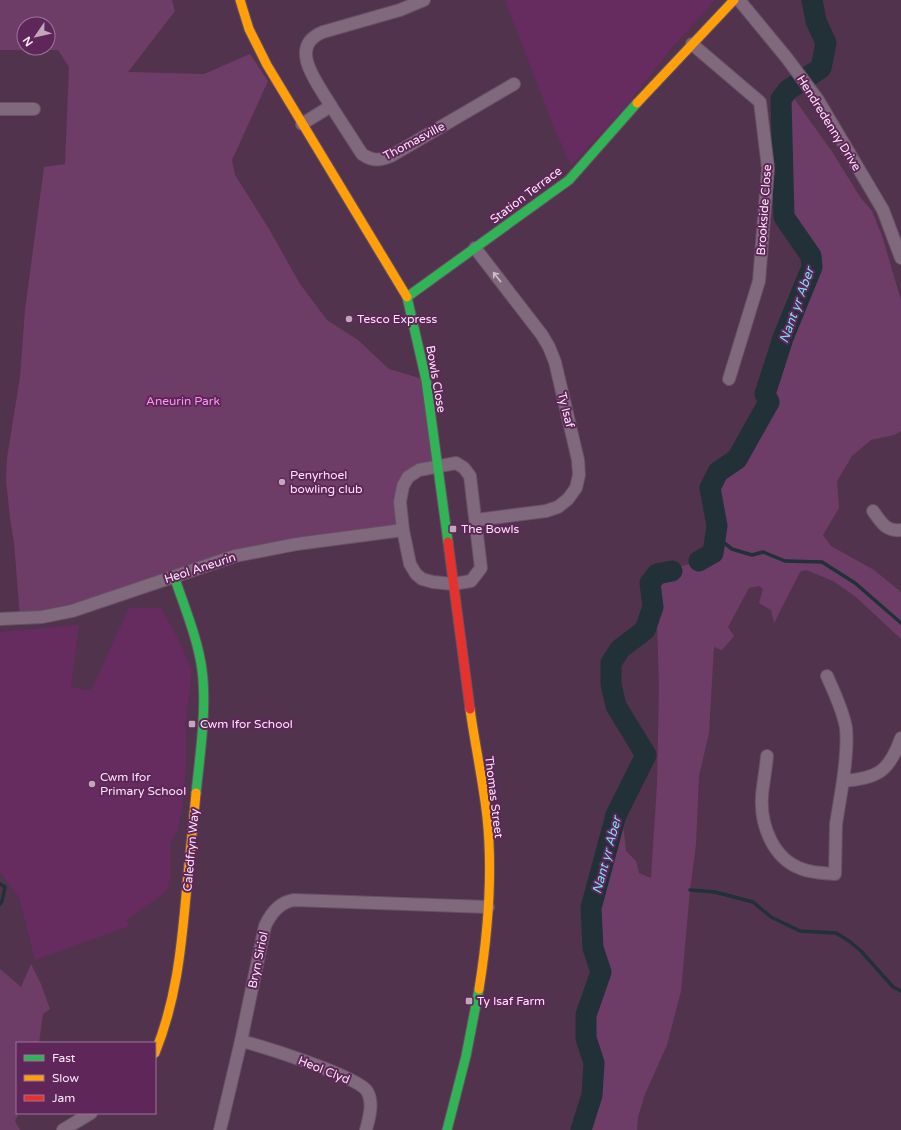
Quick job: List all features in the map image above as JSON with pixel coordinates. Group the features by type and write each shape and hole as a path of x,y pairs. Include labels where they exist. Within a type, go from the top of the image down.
{"main road":[{"name":"Bowls Close","path":"240,0 249,29 267,65 408,297 426,380 438,466"},
{"name":"Station Terrace","path":"408,297 568,180 633,107 734,0"},
{"name":"Thomas Street","path":"438,466 474,741 488,827 489,874 488,907 481,974 471,1034 460,1084 447,1130"},
{"name":"Caledfryn Way","path":"156,1051 163,1034 173,998 180,951 202,733 204,694 202,669 194,638 174,576"}],"street":[{"name":"Thomasville","path":"424,0 400,10 323,32 312,39 308,45 305,60 308,68 362,154 367,158 379,160 391,156 514,84"},
{"name":"Hendredenny Drive","path":"738,0 786,57 818,100 883,210 901,258"},
{"name":"Brookside Close","path":"692,44 760,102 768,168 759,281 729,379"},
{"path":"302,124 332,106"},
{"path":"0,109 34,109"},
{"name":"Ty Isaf","path":"475,248 542,335 549,347 555,362 578,460 579,475 576,488 568,499 558,507 546,511 476,520"},
{"path":"456,463 464,468 470,476 476,520 481,568 471,581 453,584 433,582 422,579 416,574 410,564 403,530 400,502 403,486 408,477 419,470 456,463"},
{"path":"873,511 889,529 895,531 901,530"},
{"name":"Heol Aneurin","path":"0,618 42,617 72,612 235,556 297,544 403,530"},
{"path":"767,756 762,796 762,810 765,826 770,840 783,858 802,869 835,874 837,818 843,781 846,728 840,707 827,676"},
{"path":"843,781 866,779 879,773 891,762 901,738"},
{"name":"Bryn Siriol","path":"220,1130 241,1041 265,926 269,917 282,904 294,900 488,907"},
{"name":"Heol Clyd","path":"241,1041 304,1061 359,1083 367,1091 370,1103 370,1116 366,1130"},
{"path":"63,1130 89,1114"}],"shaded area":[{"path":"505,0 715,0 669,51 627,105 571,166 553,125"},
{"name":"Cwm Ifor Primary School","path":"129,608 161,608 181,645 192,671 185,728 186,766 183,801 178,830 170,843 171,872 167,891 127,920 129,926 35,960 19,897 0,872 0,632 79,625 71,687 91,691"}],"green space":[{"name":"Aneurin Park","path":"0,0 172,0 175,11 128,72 204,74 250,54 268,81 232,160 235,175 269,229 300,284 327,320 358,340 389,369 426,380 437,466 408,477 403,530 235,556 72,611 20,618 14,542 6,480 7,458 20,377 25,310 44,167 65,164 69,67 58,50 56,50 56,16 16,16 16,50 0,50"},
{"path":"788,90 833,153 860,197 872,211 882,236 901,300 901,431 894,435 871,440 852,456 837,481 839,508 823,535 831,546 874,570 901,592 901,639 856,597 833,581 806,570 800,572 774,623 771,610 759,603 763,589 759,586 749,588 728,627 734,636 722,650 714,647 709,733 699,776 696,844 690,890 681,991 667,1045 645,1094 638,1117 637,1130 581,1130 592,1095 594,1063 586,1038 586,1015 601,972 593,948 591,908 616,815 621,805 626,851 636,861 639,873 651,878 657,784 659,688 657,621 653,607 650,583 657,574 699,561 713,553 717,526 710,488 718,472 737,459 769,402 765,394 783,338 812,267 811,255 784,217 781,99"},
{"path":"31,964 41,984 50,1009 43,1014 39,1042 16,1042 16,1114 18,1114 15,1121 20,1130 0,1130 0,969 21,987"}],"waterway":[{"name":"Nant yr Aber","path":"699,561 713,553 717,526 710,488 718,472 737,459 769,402 765,394 783,338 812,267 811,256 784,217 781,99 788,90 821,68 826,43 816,21 812,0"},
{"path":"715,536 732,549 752,555 763,552 785,561 822,562 855,583 901,623"},
{"name":"Nant yr Aber","path":"581,1130 592,1095 594,1063 586,1038 586,1015 601,972 593,948 591,908 616,815 646,755 616,706 611,684 611,663 620,649 645,630 653,607 650,583 657,574 672,571"},
{"path":"0,884 5,887 0,904"},
{"path":"690,890 715,892 753,902 771,917 800,931 836,933 861,951 893,987 901,991"}],"traffic: fast":[{"path":"407,297 569,180 637,103"},
{"path":"407,297 426,380 448,542"},
{"path":"174,576 194,635 202,670 204,700 196,793"},
{"path":"447,1130 466,1056 479,989"}],"traffic: slow":[{"path":"240,0 249,29 267,65 407,297"},
{"path":"637,103 734,0"},
{"path":"470,709 487,817 490,860 489,903 479,989"},
{"path":"156,1050 168,1014 176,976 182,936 196,793"}],"traffic: jam":[{"path":"448,542 470,709"}],"place":[{"name":"Tesco Express","path":"349,319"},
{"name":"Penyrhoel bowling club","path":"282,482"},
{"name":"The Bowls","path":"453,529"},
{"name":"Cwm Ifor School","path":"192,724"},
{"name":"Cwm Ifor Primary School","path":"92,784"},
{"name":"Ty Isaf Farm","path":"469,1001"}]}
